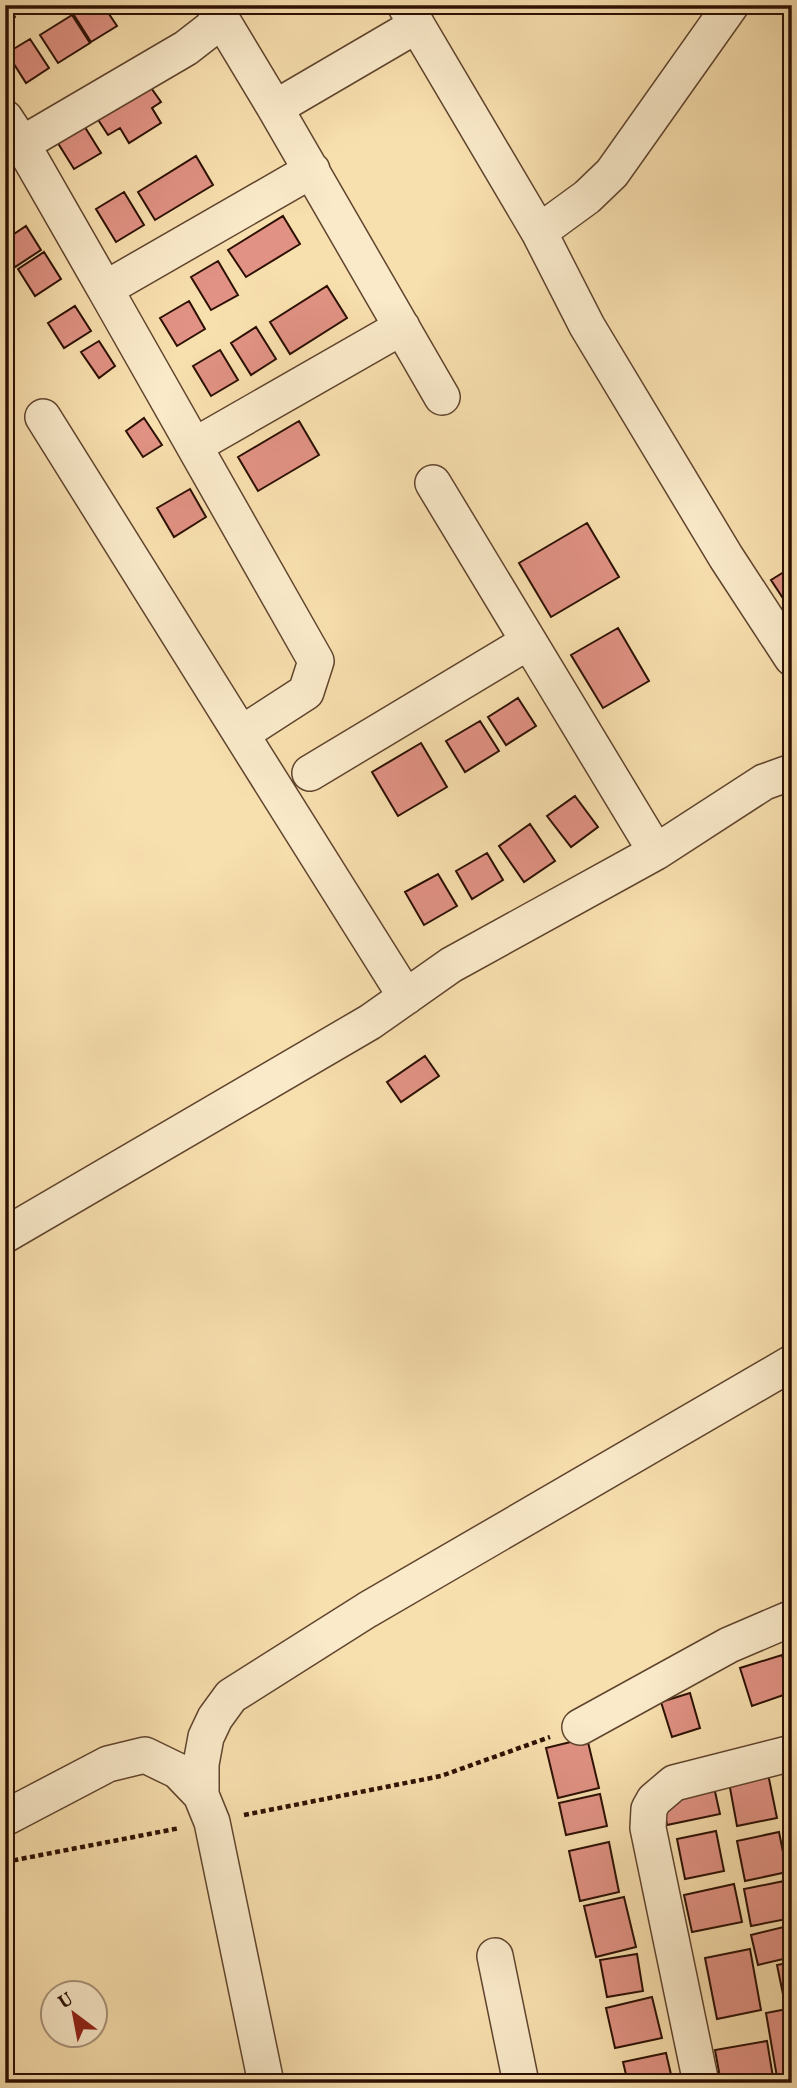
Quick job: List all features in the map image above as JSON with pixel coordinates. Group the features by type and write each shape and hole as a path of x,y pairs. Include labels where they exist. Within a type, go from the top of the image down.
{"street":[{"path":"539,232 587,197 612,173 731,5"},
{"path":"241,733 306,692 316,661 14,131 186,48 218,13 442,397"},
{"path":"275,108 411,15 539,232 587,326 726,557 792,658"},
{"path":"105,289 312,170"},
{"path":"194,446 402,327"},
{"path":"43,416 406,997"},
{"path":"433,483 656,852"},
{"path":"310,773 528,642"},
{"path":"5,1235 370,1022 451,965 656,852 764,782 792,772"},
{"path":"266,2083 207,1808 201,1765 206,1737 215,1718 231,1696 379,1604 792,1363"},
{"path":"580,1727 729,1645 792,1618"},
{"path":"701,2083 648,1828 649,1809 654,1800 674,1783 792,1753"},
{"path":"5,1818 108,1764 145,1755 178,1771 207,1808"},
{"path":"495,1956 521,2083"}],"path":[{"path":"5,1862 207,1808 441,1776 580,1727"}],"building":[{"path":"5,5 8,5 15,17 5,24"},
{"path":"90,5 103,5 117,26 91,42 74,15"},
{"path":"72,15 90,43 58,63 40,35"},
{"path":"30,39 49,68 26,83 7,53"},
{"path":"147,82 161,102 152,108 161,123 129,143 120,128 108,135 95,115"},
{"path":"83,124 101,153 74,169 56,140"},
{"path":"196,156 213,185 155,220 138,192"},
{"path":"124,192 144,225 116,242 96,209"},
{"path":"283,216 300,244 246,277 228,250"},
{"path":"26,226 41,250 15,267 5,251 5,240"},
{"path":"44,252 61,279 35,296 18,269"},
{"path":"218,261 238,295 211,310 191,277"},
{"path":"327,286 347,318 290,354 270,322"},
{"path":"189,301 205,329 177,346 160,318"},
{"path":"75,306 91,331 64,348 48,323"},
{"path":"256,327 276,359 251,375 231,343"},
{"path":"99,341 115,366 99,378 81,352"},
{"path":"220,350 238,380 211,396 193,366"},
{"path":"144,418 162,445 143,457 126,431"},
{"path":"299,421 319,455 258,491 238,457"},
{"path":"190,489 206,517 174,537 157,508"},
{"path":"587,523 619,577 551,617 519,563"},
{"path":"792,567 792,612 771,580"},
{"path":"618,628 649,681 603,708 571,655"},
{"path":"518,698 536,726 506,745 488,717"},
{"path":"480,721 499,751 465,772 446,741"},
{"path":"421,743 447,787 398,816 372,772"},
{"path":"575,796 598,827 571,847 547,816"},
{"path":"530,824 555,861 524,882 499,846"},
{"path":"487,853 503,880 472,899 456,871"},
{"path":"438,874 457,906 424,925 405,892"},
{"path":"425,1056 439,1076 401,1102 387,1082"},
{"path":"782,1655 792,1692 752,1706 740,1668"},
{"path":"690,1693 700,1728 672,1737 661,1702"},
{"path":"587,1738 599,1788 558,1798 546,1748"},
{"path":"767,1769 777,1818 737,1826 728,1777"},
{"path":"714,1787 720,1814 667,1825 661,1798"},
{"path":"600,1794 607,1826 566,1835 559,1803"},
{"path":"716,1831 724,1871 685,1879 677,1839"},
{"path":"779,1832 787,1872 745,1881 737,1841"},
{"path":"609,1842 619,1892 580,1901 569,1851"},
{"path":"789,1880 792,1918 751,1926 744,1889"},
{"path":"734,1884 742,1922 692,1932 684,1895"},
{"path":"624,1897 636,1947 596,1957 584,1906"},
{"path":"792,1925 792,1957 758,1965 751,1935"},
{"path":"750,1949 761,2010 717,2019 705,1958"},
{"path":"637,1954 643,1991 607,1997 600,1960"},
{"path":"792,1962 792,2002 785,2004 777,1965"},
{"path":"652,1997 662,2038 615,2048 606,2008"},
{"path":"792,2008 792,2083 778,2083 766,2013"},
{"path":"767,2041 774,2083 721,2083 715,2050"},
{"path":"666,2053 673,2083 628,2083 623,2062"}]}
